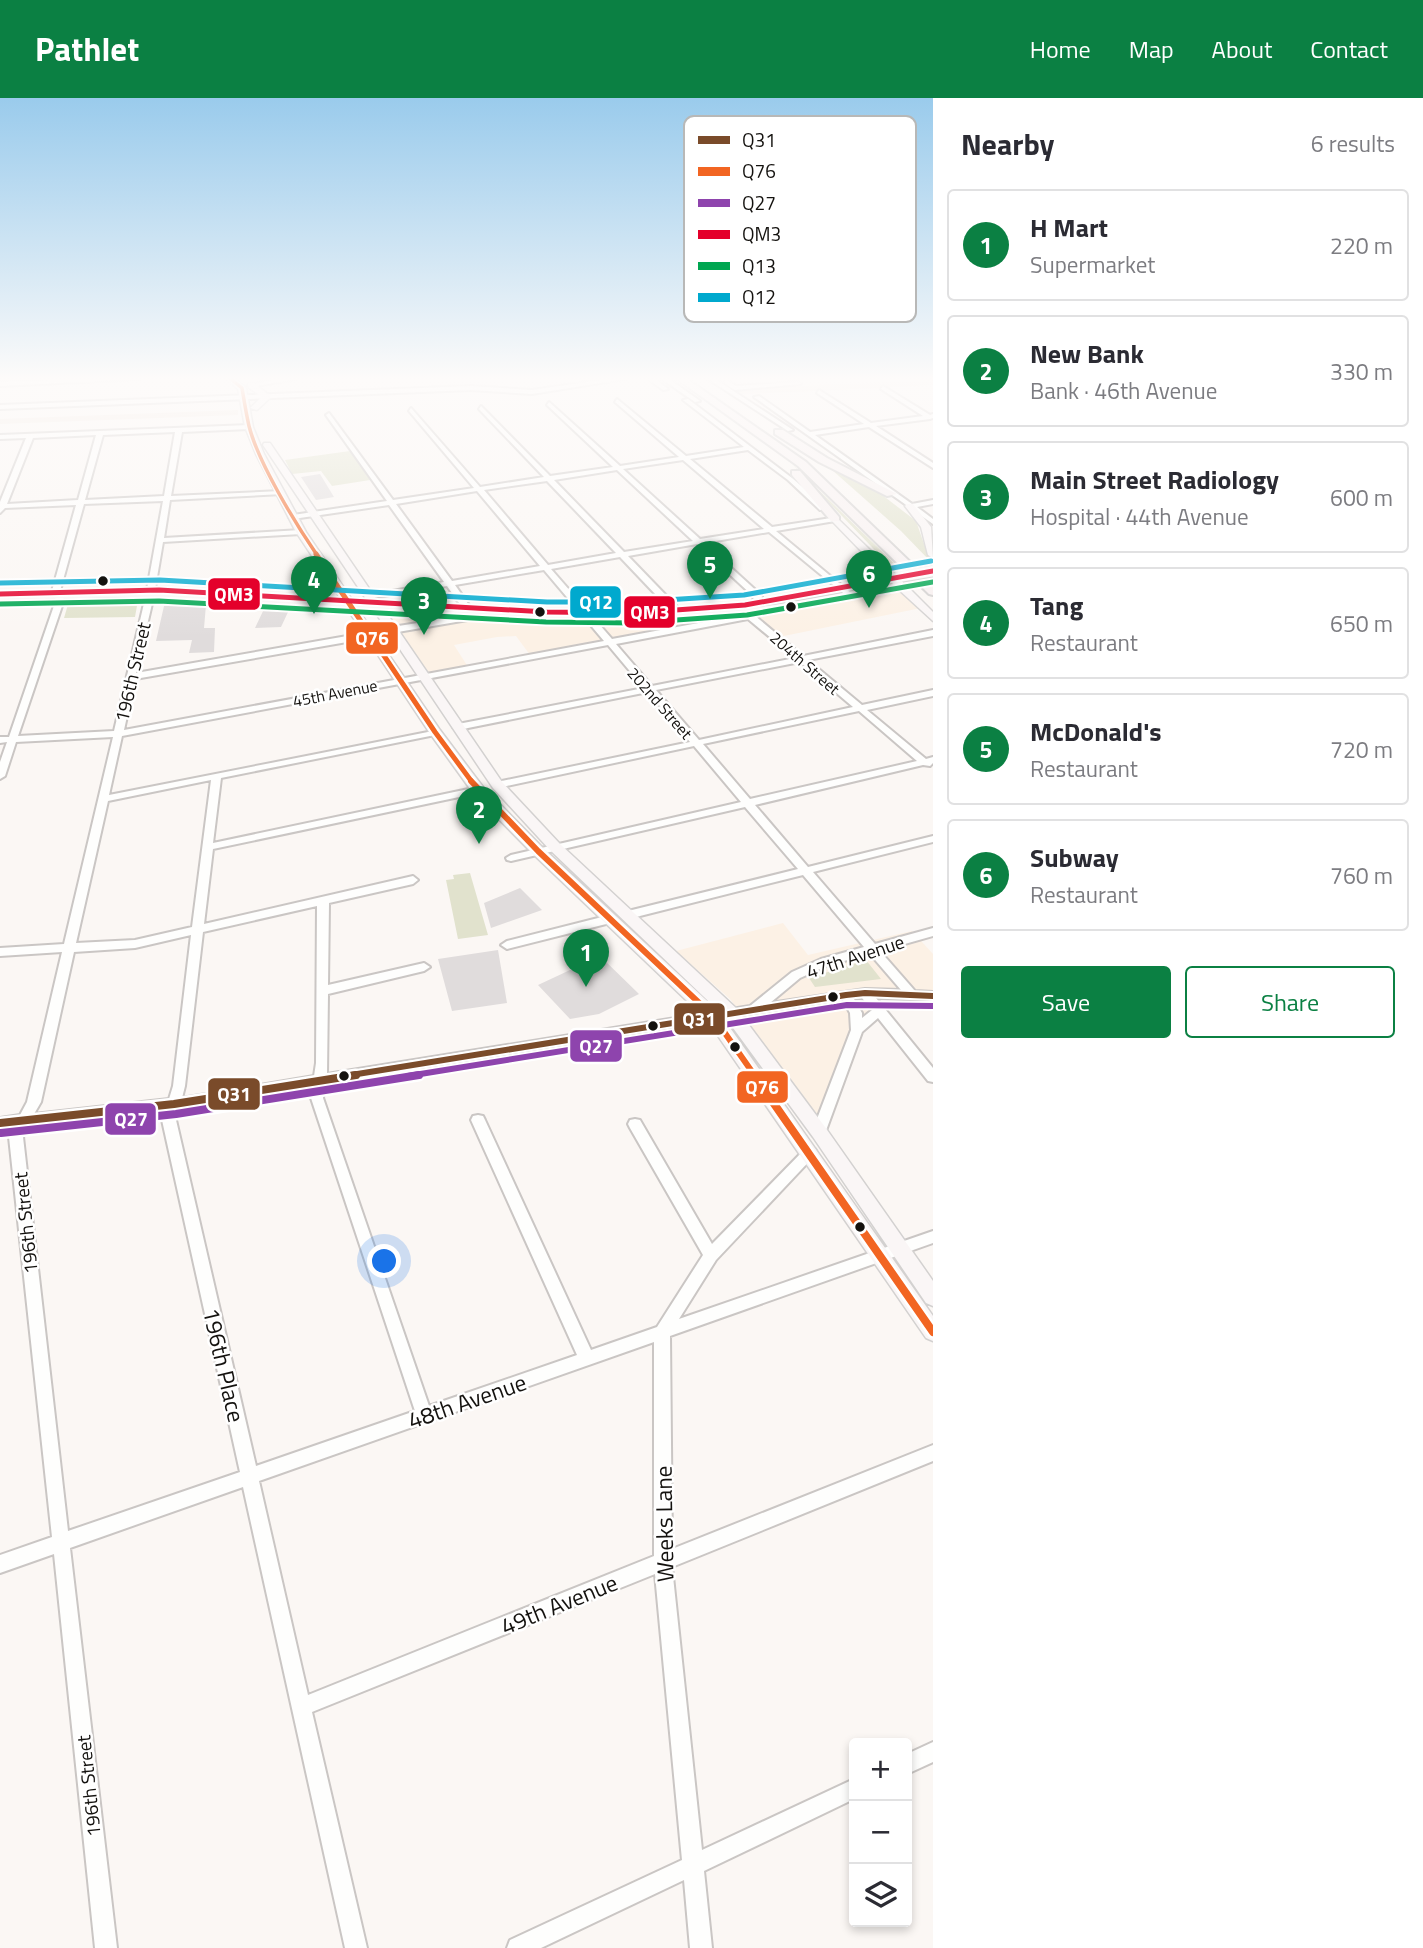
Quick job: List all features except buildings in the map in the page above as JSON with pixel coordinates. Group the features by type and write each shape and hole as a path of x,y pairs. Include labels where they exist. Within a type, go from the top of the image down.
{"highway":[{"path":"788,465 835,519"},
{"path":"803,465 933,591"},
{"path":"818,465 840,484"},
{"path":"833,465 891,494"},
{"path":"915,555 933,572"}],"main road":[{"path":"266,465 316,556 392,630 402,647 435,732 478,790 538,851 713,1016 810,1153 890,1252 933,1297"},
{"path":"278,465 310,511 382,635 402,647"},
{"path":"911,506 926,527 933,555"},
{"path":"835,519 900,581 933,618"},
{"path":"752,610 933,572"},
{"path":"900,581 933,579"},
{"path":"57,594 107,589 584,615 678,613"},
{"path":"0,595 154,591"},
{"path":"363,604 482,615 678,613 752,610 800,604 844,592"},
{"path":"363,604 370,635 458,727 497,785 555,847 732,1013 819,1132 890,1252 933,1332"}],"street":[{"path":"18,465 1,507 281,493"},
{"path":"0,776 60,600 57,594 90,465"},
{"name":"196th Street","path":"106,1948 16,1137 34,1102 131,677 154,591 173,465"},
{"path":"366,465 467,608"},
{"name":"202nd Street","path":"458,465 911,994"},
{"path":"536,465 678,613"},
{"path":"292,514 618,465"},
{"path":"692,465 844,592"},
{"path":"772,465 790,479"},
{"path":"776,465 835,519"},
{"path":"852,465 933,522"},
{"name":"204th Street","path":"614,466 758,597 752,610 800,659 930,763"},
{"path":"911,506 933,502"},
{"path":"363,604 451,583 835,519"},
{"path":"160,540 301,532"},
{"name":"45th Avenue","path":"0,740 118,734 608,642 752,610"},
{"path":"392,630 482,615"},
{"path":"458,727 933,633"},
{"path":"131,677 370,635"},
{"path":"497,785 933,693"},
{"path":"103,799 435,732"},
{"path":"511,858 930,763"},
{"name":"196th Place","path":"216,776 179,1086 169,1120 356,1948"},
{"path":"208,848 478,790"},
{"path":"628,915 933,839"},
{"path":"0,953 135,944 413,880"},
{"path":"323,901 322,1063 317,1098 424,1415"},
{"path":"507,945 610,919"},
{"name":"47th Avenue","path":"0,1123 174,1104 754,1009 796,975 825,962 933,932"},
{"path":"323,991 424,967"},
{"path":"865,993 933,1077"},
{"path":"754,1009 865,993 933,996"},
{"path":"819,1132 857,1031 856,1013 846,995"},
{"path":"857,1031 879,1010"},
{"path":"478,1120 587,1359"},
{"path":"635,1124 711,1255"},
{"path":"662,1333 711,1255 810,1153"},
{"name":"48th Avenue","path":"0,1564 933,1237"},
{"name":"Weeks Lane","path":"662,1333 663,1562 701,1948"},
{"name":"49th Avenue","path":"302,1707 933,1452"},
{"path":"912,1762 933,1752"},
{"path":"518,1948 849,1791"}],"shaded area":[{"path":"900,589 921,608 769,639 744,618 533,659 516,636 497,637 454,645 470,670 430,678 388,612 584,621 650,620 799,607"},
{"path":"783,923 808,955 912,931 933,954 933,1001 875,999 827,1128 730,999 676,951"}],"green space":[{"path":"288,465 360,465 370,480 332,486 321,471 292,474"},
{"path":"793,465 900,569 894,570"},
{"path":"827,465 877,491 916,521 930,561 901,531"},
{"path":"138,600 135,617 64,618 69,601"},
{"path":"470,873 488,935 458,939 446,880 454,879 453,875"},
{"path":"866,960 881,979 815,987 809,978"}],"transit line":[{"name":"Q76","path":"266,465 301,532 435,732 478,790 538,851 713,1016 933,1332"},
{"name":"Q12","path":"0,583 160,580 547,602 634,602 744,595 931,561"},
{"name":"QM3","path":"0,594 159,590 547,612 634,613 745,605 933,571"},
{"name":"Q13","path":"0,604 159,601 546,622 634,623 747,615 933,582"},
{"name":"Q31","path":"0,1123 174,1104 846,995 865,993 933,996"},
{"name":"Q27","path":"1,1133 176,1114 847,1005 933,1006"}],"place":[{"name":"McDonald's","path":"710,599"},
{"name":"Subway","path":"869,608"},
{"name":"Tang","path":"314,614"},
{"name":"Main Street Radiology","path":"424,635"},
{"name":"New Bank","path":"479,844"},
{"name":"H Mart","path":"586,987"}]}
